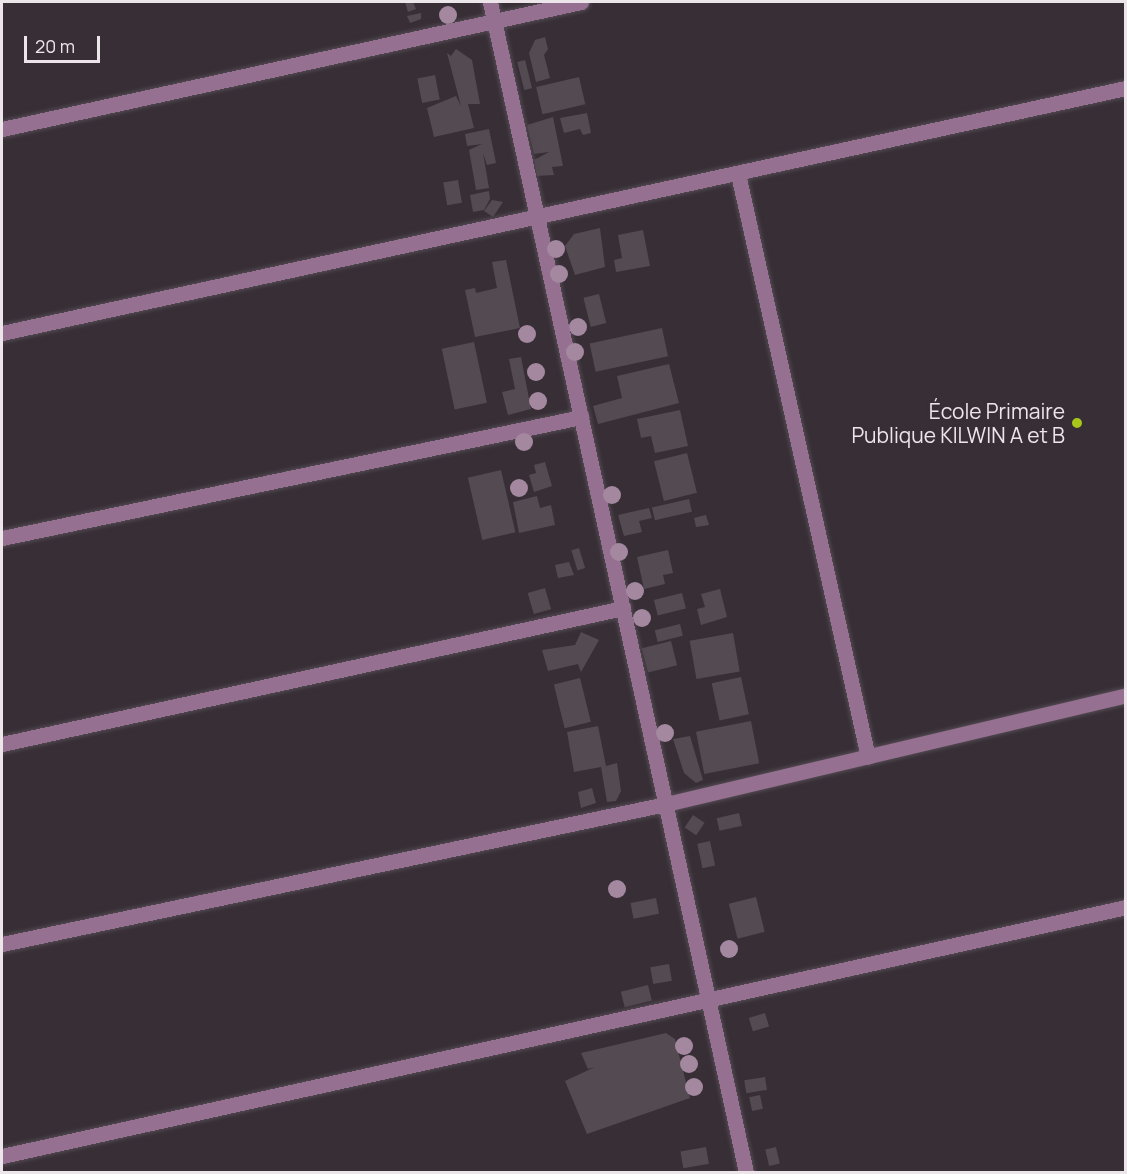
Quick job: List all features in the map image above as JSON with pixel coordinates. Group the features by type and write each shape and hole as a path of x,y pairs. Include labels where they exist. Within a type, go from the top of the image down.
{"street":[{"path":"490,2 746,1173"},
{"path":"2,129 581,2"},
{"path":"2,333 1125,88"},
{"path":"738,174 868,757"},
{"path":"2,538 581,417"},
{"path":"2,744 623,608"},
{"path":"2,944 666,804 1125,695"},
{"path":"2,1155 708,997 1125,907"}],"building":[{"path":"405,2 413,2 416,9 408,12"},
{"path":"421,13 421,19 410,23 407,16"},
{"path":"545,37 548,49 544,55 550,78 536,82 529,53 535,40"},
{"path":"456,49 472,60 480,104 468,104 474,128 434,137 427,108 456,96 461,106 447,53 451,56"},
{"path":"525,60 532,88 524,90 517,62"},
{"path":"435,75 440,100 422,103 417,78"},
{"path":"579,77 585,104 542,114 536,87"},
{"path":"587,113 591,133 583,135 580,129 564,133 560,118"},
{"path":"553,117 563,166 552,167 554,175 537,176 534,160 549,152 534,154 527,125"},
{"path":"489,129 496,163 487,165 483,153 489,188 476,190 469,150 482,144 467,146 465,134"},
{"path":"458,180 462,203 447,205 443,183"},
{"path":"489,191 490,199 484,210 473,212 470,195"},
{"path":"492,200 503,202 493,217 484,211"},
{"path":"600,228 605,267 575,275 565,246 574,234"},
{"path":"643,230 650,266 616,272 614,260 622,258 618,235"},
{"path":"506,260 520,328 475,337 465,290 475,288 476,293 497,288 492,262"},
{"path":"599,294 606,323 591,327 583,298"},
{"path":"662,328 668,356 596,372 590,343"},
{"path":"474,342 487,403 455,410 442,349"},
{"path":"521,357 531,409 508,415 502,392 515,389 509,359"},
{"path":"669,364 679,403 598,424 593,406 622,398 617,376"},
{"path":"680,410 688,446 655,453 651,436 641,438 637,419"},
{"path":"687,453 697,493 664,501 654,461"},
{"path":"545,462 552,486 534,492 529,475 536,473 534,465"},
{"path":"501,470 515,532 482,540 468,478"},
{"path":"537,496 540,508 551,505 555,525 519,533 513,502"},
{"path":"689,499 692,512 655,520 652,508"},
{"path":"649,508 652,518 639,521 642,532 624,536 618,515"},
{"path":"706,515 709,525 696,527 694,518"},
{"path":"579,548 585,568 577,570 571,550"},
{"path":"668,550 673,573 663,575 665,584 644,589 637,557"},
{"path":"569,562 574,575 558,578 555,565"},
{"path":"545,588 551,609 534,614 528,593"},
{"path":"720,589 727,617 701,625 697,609 705,607 701,594"},
{"path":"682,593 686,609 658,616 654,600"},
{"path":"680,624 683,636 658,642 655,630"},
{"path":"581,632 599,640 581,672 578,664 548,671 542,650 575,645"},
{"path":"733,633 740,671 696,679 690,641"},
{"path":"671,641 677,665 648,673 642,648"},
{"path":"741,677 749,714 720,720 712,683"},
{"path":"580,678 591,722 565,728 554,685"},
{"path":"751,721 759,763 704,774 696,732"},
{"path":"598,726 606,766 617,763 621,791 616,801 607,802 601,767 574,772 567,732"},
{"path":"690,736 703,780 696,783 684,773 673,739"},
{"path":"592,788 596,803 581,808 578,792"},
{"path":"739,813 742,826 720,831 717,818"},
{"path":"693,815 705,823 696,835 685,827"},
{"path":"710,841 715,865 702,868 697,844"},
{"path":"756,897 765,932 738,939 729,904"},
{"path":"656,898 659,914 634,919 630,903"},
{"path":"669,964 672,981 653,984 650,967"},
{"path":"648,985 652,1001 625,1007 621,992"},
{"path":"765,1013 769,1026 753,1031 749,1018"},
{"path":"666,1033 675,1039 690,1098 587,1134 565,1081 595,1067 588,1069 581,1053"},
{"path":"765,1077 767,1090 746,1093 744,1080"},
{"path":"760,1095 763,1109 752,1111 749,1097"},
{"path":"706,1147 709,1164 683,1168 680,1152"},
{"path":"776,1147 780,1164 769,1166 765,1149"}],"place":[{"name":"École Primaire Publique KILWIN A et B","path":"1077,423"}]}
